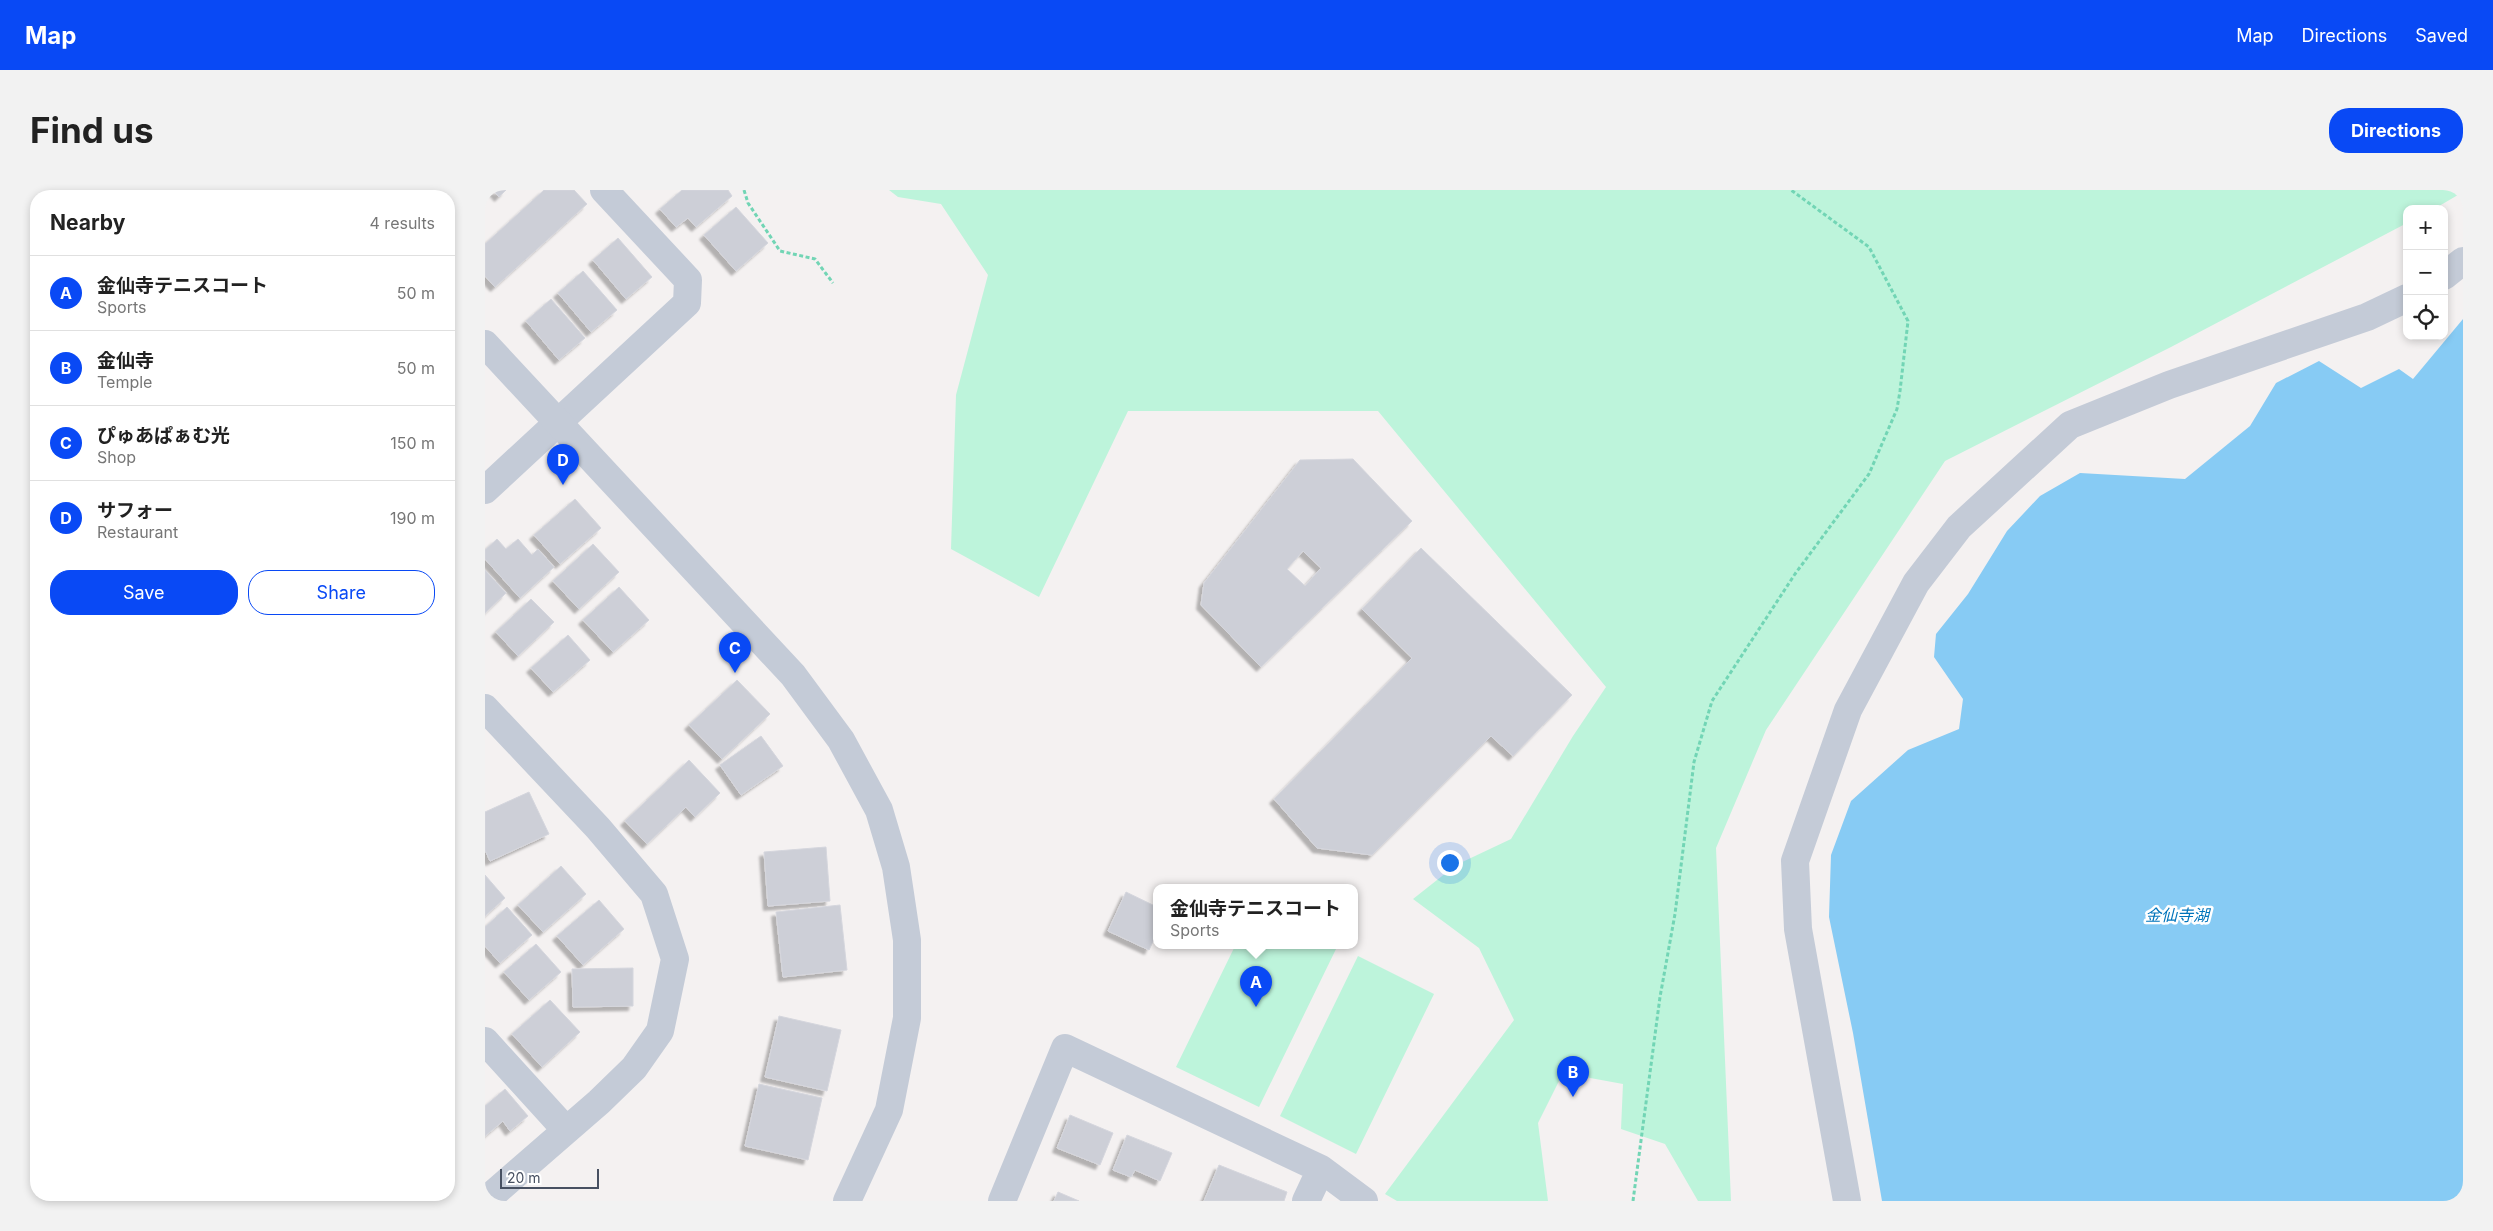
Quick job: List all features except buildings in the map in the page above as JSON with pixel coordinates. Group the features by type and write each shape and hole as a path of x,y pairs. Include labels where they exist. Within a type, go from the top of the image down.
{"street":[{"path":"485,490 687,302 688,280 604,190"},
{"path":"2448,273 2463,261"},
{"path":"1847,1201 1799,929 1795,861 1848,710 1916,583 1959,527 2070,425 2169,385 2367,317 2403,300"},
{"path":"485,344 793,676 841,740 879,810 896,868 907,940 907,1018 889,1110 847,1201"},
{"path":"485,708 598,828 654,894 675,959 660,1031 634,1068 567,1130 485,1201"},
{"path":"485,1041 567,1130"},
{"path":"1002,1201 1065,1048 1321,1169 1364,1201"},
{"path":"1306,1201 1321,1169"}],"path":[{"path":"744,190 748,203 780,251 815,259 833,283"},
{"path":"1633,1201 1660,997 1675,914 1693,762 1712,701 1795,574 1869,474 1897,410 1900,391 1908,321 1869,247 1791,190"}],"green space":[{"path":"889,190 2463,190 2463,192 2441,205 2403,205 2403,225 2171,347 1945,461 1766,730 1716,848 1731,1201 1698,1201 1665,1144 1621,1129 1623,1084 1563,1073 1538,1123 1548,1201 1397,1201 1385,1194 1514,1020 1479,948 1413,899 1456,865 1511,839 1573,736 1606,687 1378,411 1128,411 1039,597 951,549 956,395 988,275 941,204 898,197"},
{"path":"1234,949 1336,949 1259,1107 1176,1067"},
{"path":"1358,956 1434,994 1356,1154 1280,1116"}],"water":[{"name":"金仙寺湖","path":"2463,319 2463,1201 1882,1201 1853,1033 1829,917 1831,855 1851,801 1908,750 1959,729 1963,699 1934,657 1936,634 1968,594 2007,531 2040,496 2080,473 2185,479 2250,426 2276,383 2319,361 2361,388 2399,369 2413,379 2446,340 2448,340 2448,337"}],"place":[{"name":"サフォー","path":"563,485"},
{"name":"ぴゅあぱぁむ光","path":"735,673"},
{"name":"金仙寺テニスコート","path":"1256,1007"},
{"name":"金仙寺","path":"1573,1097"}]}
